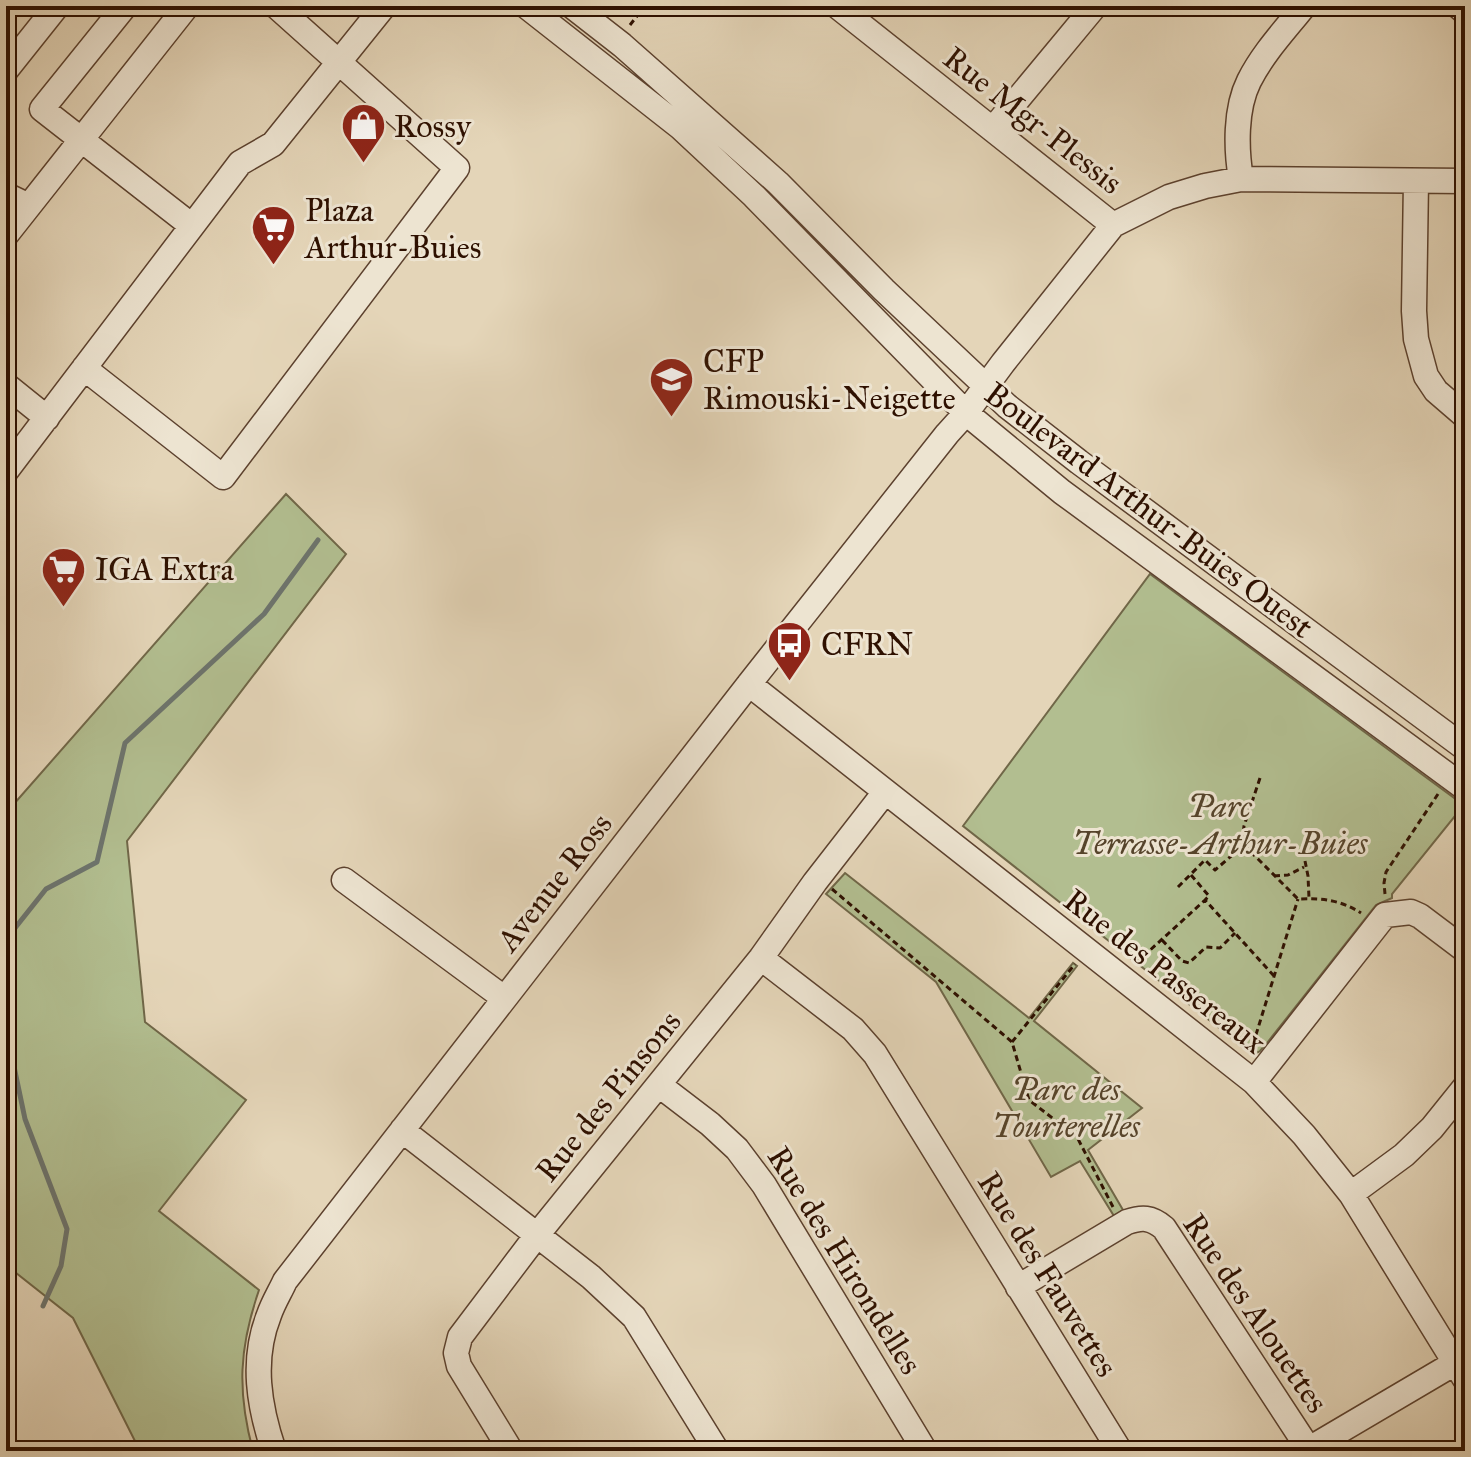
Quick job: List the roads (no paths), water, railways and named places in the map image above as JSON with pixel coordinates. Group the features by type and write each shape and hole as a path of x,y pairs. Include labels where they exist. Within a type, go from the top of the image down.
{"street":[{"path":"6,70 57,6"},
{"path":"125,6 42,109 192,226"},
{"path":"6,235 187,6"},
{"path":"84,368 223,477 457,168 276,6"},
{"path":"6,471 240,163 273,144 384,6"},
{"name":"Boulevard Arthur-Buies Ouest","path":"526,6 680,127 765,207 966,413 1062,492 1461,782"},
{"name":"Boulevard Arthur-Buies Ouest","path":"572,6 617,41 778,183 884,290 1007,406 1465,748"},
{"name":"Rue Mgr-Plessis","path":"837,6 1113,225"},
{"path":"993,129 1095,6"},
{"path":"1241,179 1237,157 1240,109 1247,84 1266,53 1304,6"},
{"path":"1458,6 1465,12"},
{"path":"1113,225 1169,197 1241,179 1465,181"},
{"path":"1416,181 1416,339 1426,376 1436,391 1465,416"},
{"path":"6,195 29,206"},
{"name":"Avenue Ross","path":"274,1451 263,1415 259,1353 268,1316 285,1281 749,684 1113,225"},
{"path":"6,385 47,418"},
{"name":"Rue des Passereaux","path":"749,684 1246,1076 1304,1135 1351,1194 1460,1371"},
{"name":"Rue des Pinsons","path":"511,1451 459,1366 456,1353 460,1337 537,1235 761,958 885,792"},
{"path":"344,880 504,998"},
{"path":"1246,1076 1388,918 1411,912 1465,950"},
{"name":"Rue des Fauvettes","path":"761,958 853,1029 875,1054 1120,1451"},
{"name":"Rue des Hirondelles","path":"659,1085 737,1149 764,1185 925,1451"},
{"path":"1351,1194 1404,1155 1432,1128 1465,1087"},
{"path":"402,1130 591,1277 634,1317 717,1451"},
{"name":"Rue des Alouettes","path":"1018,1287 1123,1225 1138,1218 1155,1221 1164,1228 1309,1450"},
{"path":"1309,1450 1460,1371"}],"waterway":[{"path":"6,952 15,928 46,889 97,862 125,743 264,614 318,540"},
{"path":"6,1019 25,1119 67,1229 61,1266 43,1306"}],"place":[{"name":"Rossy","path":"363,165"},
{"name":"Plaza Arthur-Buies","path":"274,267"},
{"name":"CFP Rimouski-Neigette","path":"672,418"},
{"name":"IGA Extra","path":"64,608"},
{"name":"CFRN","path":"790,683"}],"park label":[{"name":"Parc Terrasse-Arthur-Buies","path":"1220,824"},
{"name":"Parc des Tourterelles","path":"1066,1108"}]}
